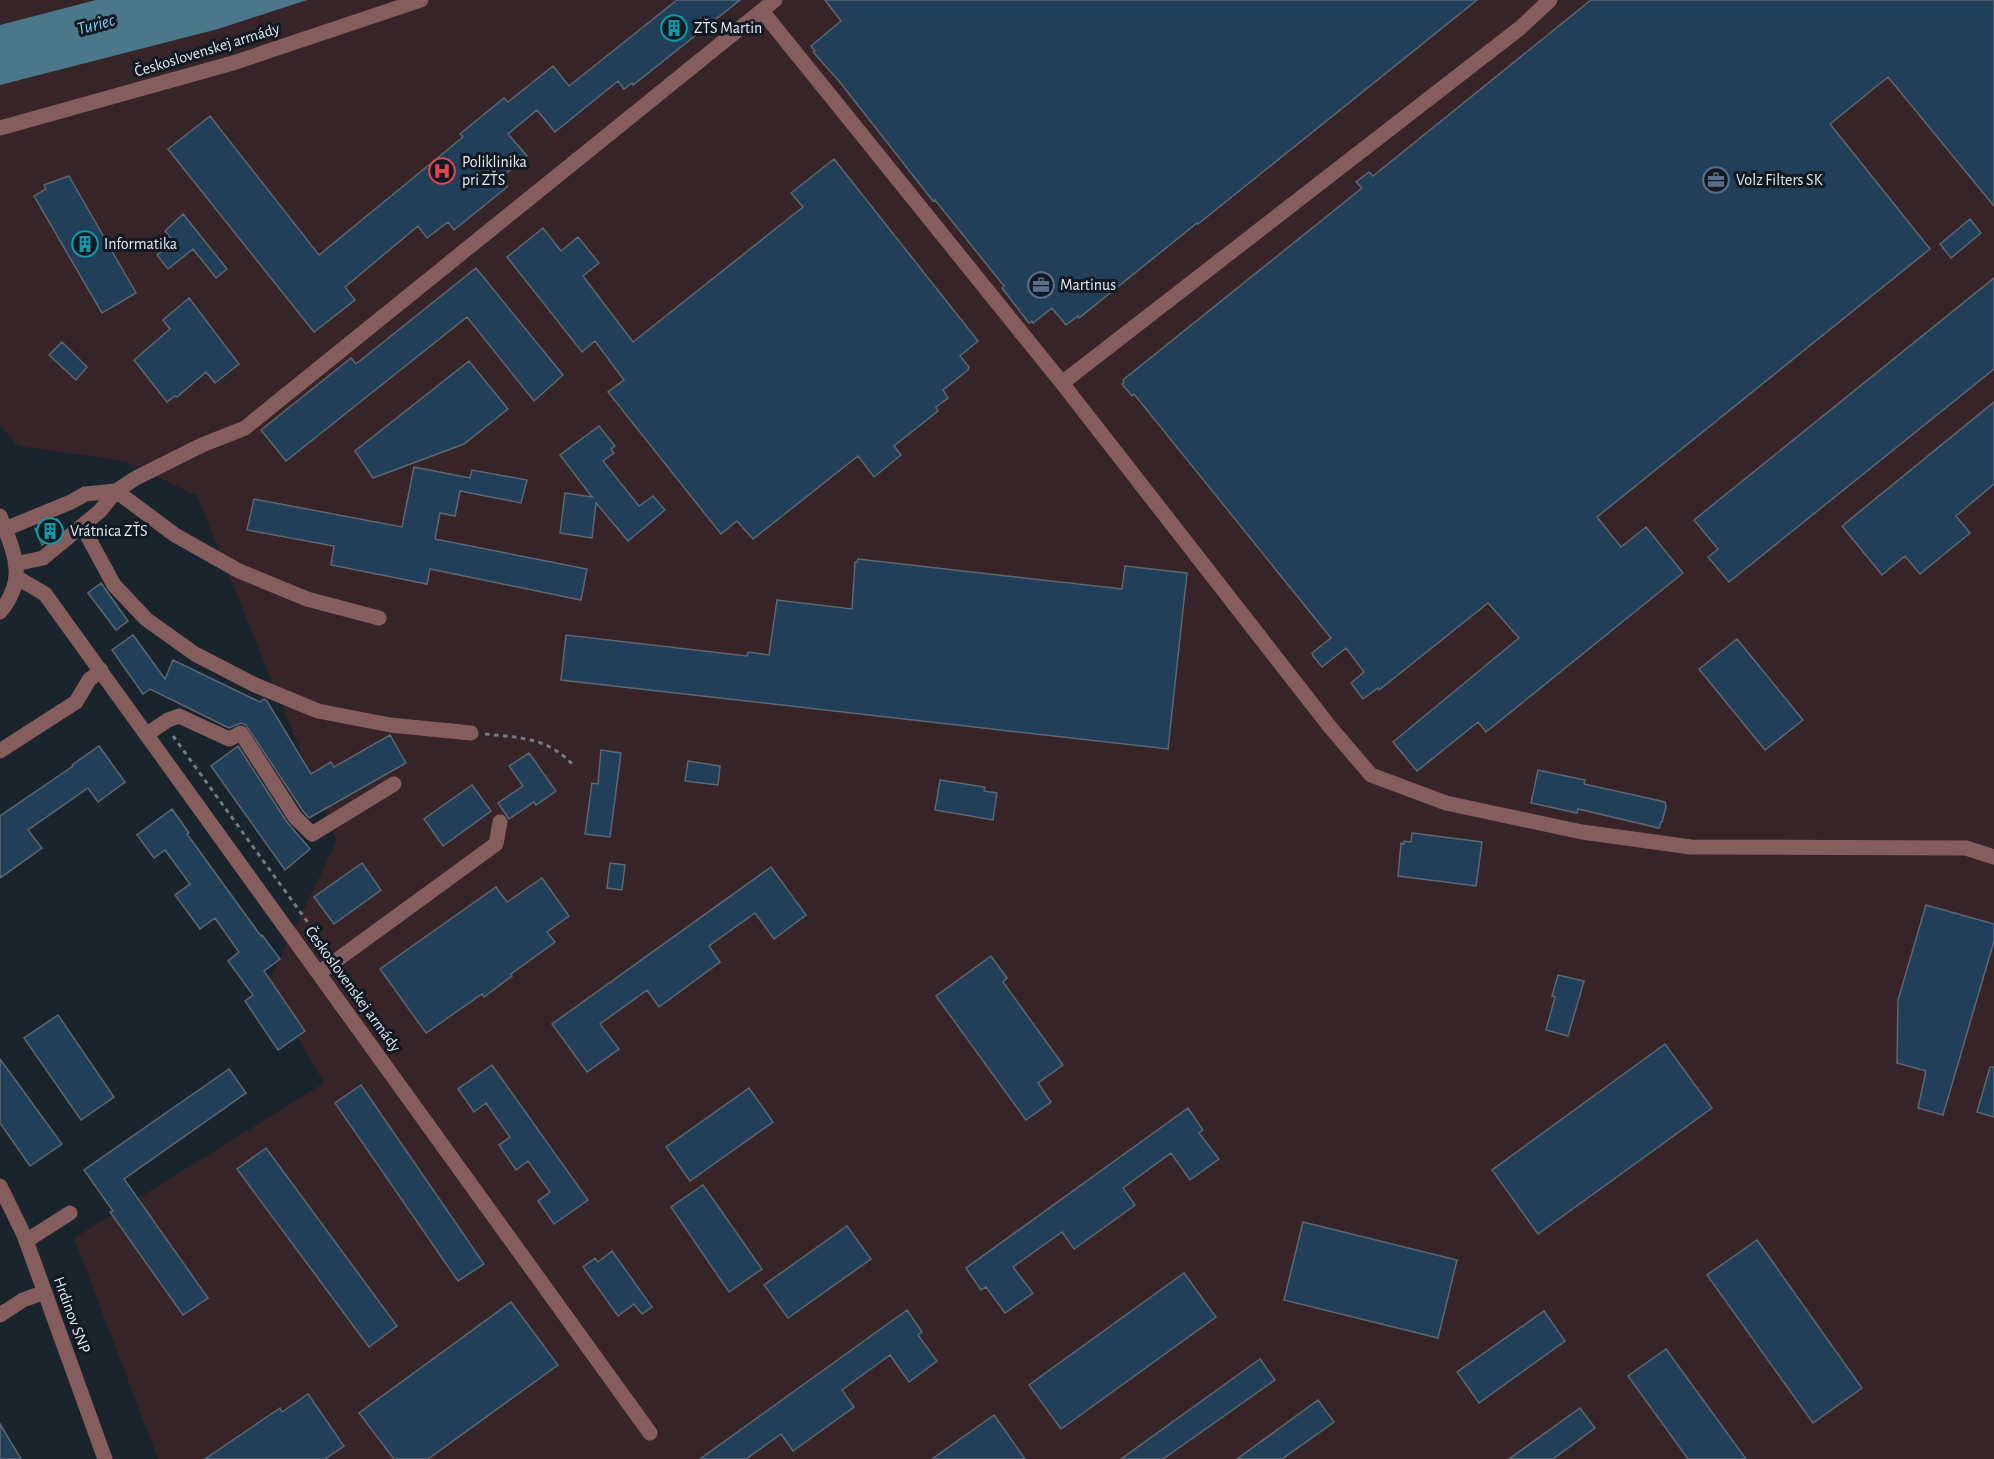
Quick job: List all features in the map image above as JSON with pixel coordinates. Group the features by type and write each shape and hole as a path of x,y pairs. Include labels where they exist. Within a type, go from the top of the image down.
{"street":[{"name":"Československej armády","path":"0,128 233,63 421,0"},
{"path":"16,570 43,558 100,511 116,491 136,478 245,428 775,0"},
{"path":"1062,383 1520,28 1550,0"},
{"path":"762,11 1062,383 1330,727 1371,774 1446,803 1582,832 1691,847 1966,848 1994,857"},
{"path":"0,612 13,592 16,570 3,531 85,494 116,491 175,535 239,571 308,599 379,618"},
{"path":"81,526 114,585 146,618 195,654 255,685 318,711 390,725 471,733"},
{"name":"Československej armády","path":"16,570 45,594 101,670 651,1433"},
{"path":"0,752 76,702 89,680 101,670"},
{"path":"147,734 168,720 179,716 229,738 241,733 295,817 312,834 394,784"},
{"path":"319,973 496,844 500,822"},
{"name":"Hrdinov SNP","path":"0,1186 26,1241 105,1459"},
{"path":"26,1241 70,1213"},
{"path":"0,1315 23,1300 45,1292"}],"path":[{"path":"170,732 335,961"},
{"path":"471,733 540,742 564,754 575,767"}],"shaded area":[{"path":"0,0 1994,0 1994,1459 158,1459 74,1238 324,1083 267,984 337,841 197,496 125,461 18,446 0,425"}],"water":[{"name":"Turiec","path":"96,0 307,0 218,29 0,85 0,25"}],"building":[{"path":"677,0 740,0 633,85 632,83 624,89 618,81 555,132 537,110 508,134 527,156 504,175 507,187 454,230 448,222 427,238 418,226 345,287 355,300 314,332 168,149 210,116 319,255 463,137 460,134 504,98 508,102 553,66 569,86"},
{"path":"825,0 1477,0 1198,224 1079,318 1078,316 1066,325 1052,308 1033,323 1032,321 1029,323 1002,288 1004,286 935,200 933,201 839,81 813,52 815,51 811,46 841,21"},
{"path":"1591,0 1994,0 1994,206 1888,77 1830,124 1930,249 1597,517 1621,547 1646,527 1683,573 1486,732 1478,722 1417,771 1393,742 1519,638 1488,603 1379,690 1378,688 1363,699 1351,683 1364,672 1346,648 1322,667 1312,653 1331,638 1134,394 1132,396 1122,384 1123,380 1362,188 1356,182 1369,172 1373,176"},
{"path":"834,159 978,341 960,356 969,367 943,390 948,398 936,407 938,411 894,446 901,455 874,477 858,456 753,539 737,521 721,534 608,392 624,380 595,341 582,352 507,257 543,228 561,251 578,237 599,263 583,276 633,342 803,207 791,193"},
{"name":"Informatika","path":"69,176 136,293 102,313 34,196 46,189 44,185"},
{"path":"183,214 227,269 216,278 193,249 168,269 157,255 174,242 165,231"},
{"path":"1970,219 1981,233 1951,258 1940,244"},
{"path":"476,268 563,375 534,401 467,317 286,461 261,430 351,358 356,364"},
{"path":"1994,278 1994,369 1729,582 1708,557 1718,549 1694,520"},
{"path":"189,298 239,364 215,383 206,372 177,397 167,402 134,360 170,329 163,320"},
{"path":"62,342 87,367 76,380 49,355"},
{"path":"469,361 508,409 464,444 373,478 355,451"},
{"path":"1994,402 1994,484 1956,516 1970,533 1920,574 1905,556 1882,575 1842,526"},
{"path":"599,426 615,446 611,449 614,453 603,461 639,506 653,496 665,510 628,541 596,503 592,538 560,533 565,493 592,497 560,455"},
{"path":"414,467 470,478 472,470 527,480 521,503 460,491 455,516 440,513 435,539 587,569 581,600 430,569 427,584 331,565 334,546 247,530 254,499 402,527"},
{"name":"Vrátnica ZŤS","path":"57,519 63,529 42,545 35,529"},
{"path":"858,559 1122,589 1125,566 1187,573 1168,749 561,680 566,635 747,656 748,652 769,655 777,600 852,609 855,562"},
{"path":"101,583 128,621 116,630 88,593"},
{"path":"133,635 165,679 173,660 260,702 264,699 267,701 311,774 331,762 334,767 390,735 406,763 309,818 246,725 241,723 229,728 150,689 143,694 112,650"},
{"path":"1737,639 1803,720 1765,750 1699,669"},
{"path":"99,746 125,782 98,802 88,788 28,830 42,848 0,878 0,816"},
{"path":"238,746 287,822 310,849 285,870 211,766"},
{"path":"601,750 621,753 610,837 585,834 592,783 598,784"},
{"path":"529,753 556,791 536,805 534,802 509,819 498,803 523,786 509,766"},
{"path":"688,761 720,766 718,785 685,781"},
{"path":"1538,770 1585,780 1584,784 1665,802 1662,822 1659,828 1578,809 1577,813 1531,803"},
{"path":"940,780 985,787 984,791 997,793 993,820 935,810"},
{"path":"472,785 491,811 443,846 424,819"},
{"path":"172,809 189,833 187,834 280,959 264,971 305,1031 278,1050 245,1001 253,995 228,961 239,952 215,918 200,929 175,895 190,884 165,850 154,858 137,835"},
{"path":"1412,833 1482,842 1476,886 1398,876 1401,843 1411,842"},
{"path":"362,863 381,890 334,924 314,897"},
{"path":"610,863 625,865 622,890 607,888"},
{"path":"771,867 806,915 774,939 755,913 709,946 720,962 659,1007 647,990 600,1024 619,1049 587,1072 552,1024"},
{"path":"542,878 569,916 547,932 555,942 484,997 482,994 426,1033 380,969 496,887 507,902"},
{"path":"1926,905 1994,924 1994,941 1943,1115 1918,1108 1926,1071 1897,1063 1898,1000"},
{"path":"991,956 1007,978 1003,982 1063,1065 1038,1083 1051,1102 1026,1120 936,996"},
{"path":"1558,975 1584,981 1568,1036 1546,1030"},
{"path":"58,1015 114,1097 81,1120 24,1038"},
{"path":"1665,1044 1712,1108 1538,1234 1492,1170"},
{"path":"0,1059 62,1144 30,1166 0,1123"},
{"path":"492,1065 588,1200 554,1224 538,1201 550,1192 528,1161 516,1170 499,1145 510,1137 486,1103 474,1112 458,1089"},
{"path":"1990,1067 1994,1067 1994,1117 1977,1112"},
{"path":"229,1069 246,1093 124,1179 208,1298 183,1315 110,1212 113,1211 84,1170"},
{"path":"361,1085 484,1264 458,1281 335,1103"},
{"path":"749,1088 773,1122 690,1181 666,1147"},
{"path":"1188,1108 1203,1130 1199,1133 1219,1159 1190,1180 1171,1153 1123,1188 1135,1205 1109,1224 1074,1249 1062,1232 1013,1267 1033,1293 1005,1313 986,1287 981,1290 966,1268"},
{"path":"266,1148 397,1326 369,1347 237,1169"},
{"path":"703,1185 762,1269 729,1292 671,1207"},
{"path":"1303,1222 1457,1260 1438,1338 1284,1300"},
{"path":"847,1226 871,1259 788,1318 764,1285"},
{"path":"1757,1240 1862,1388 1813,1423 1707,1275"},
{"path":"612,1251 652,1307 642,1314 634,1304 618,1316 583,1267 595,1258 598,1262"},
{"path":"1184,1273 1216,1317 1061,1429 1029,1385"},
{"path":"511,1302 558,1365 428,1459 394,1459 359,1413"},
{"path":"907,1310 922,1332 918,1335 937,1361 909,1382 890,1355 842,1390 854,1407 793,1451 781,1434 746,1459 700,1459"},
{"path":"1544,1311 1565,1341 1479,1403 1457,1372"},
{"path":"1666,1349 1746,1459 1688,1459 1628,1376"},
{"path":"1260,1359 1275,1380 1163,1459 1121,1459"},
{"path":"308,1394 344,1446 325,1459 205,1459 280,1408 282,1412"},
{"path":"1318,1400 1334,1422 1282,1459 1237,1459"},
{"path":"1580,1408 1595,1428 1553,1459 1509,1459"},
{"path":"994,1415 1025,1459 932,1459"},
{"path":"0,1424 21,1459 0,1459"}],"place":[{"name":"ZŤS Martin","path":"674,28"},
{"name":"Poliklinika pri ZŤS","path":"442,171"},
{"name":"Volz Filters SK","path":"1716,180"},
{"name":"Informatika","path":"85,244"},
{"name":"Martinus","path":"1041,285"},
{"name":"Vrátnica ZŤS","path":"50,531"}]}
